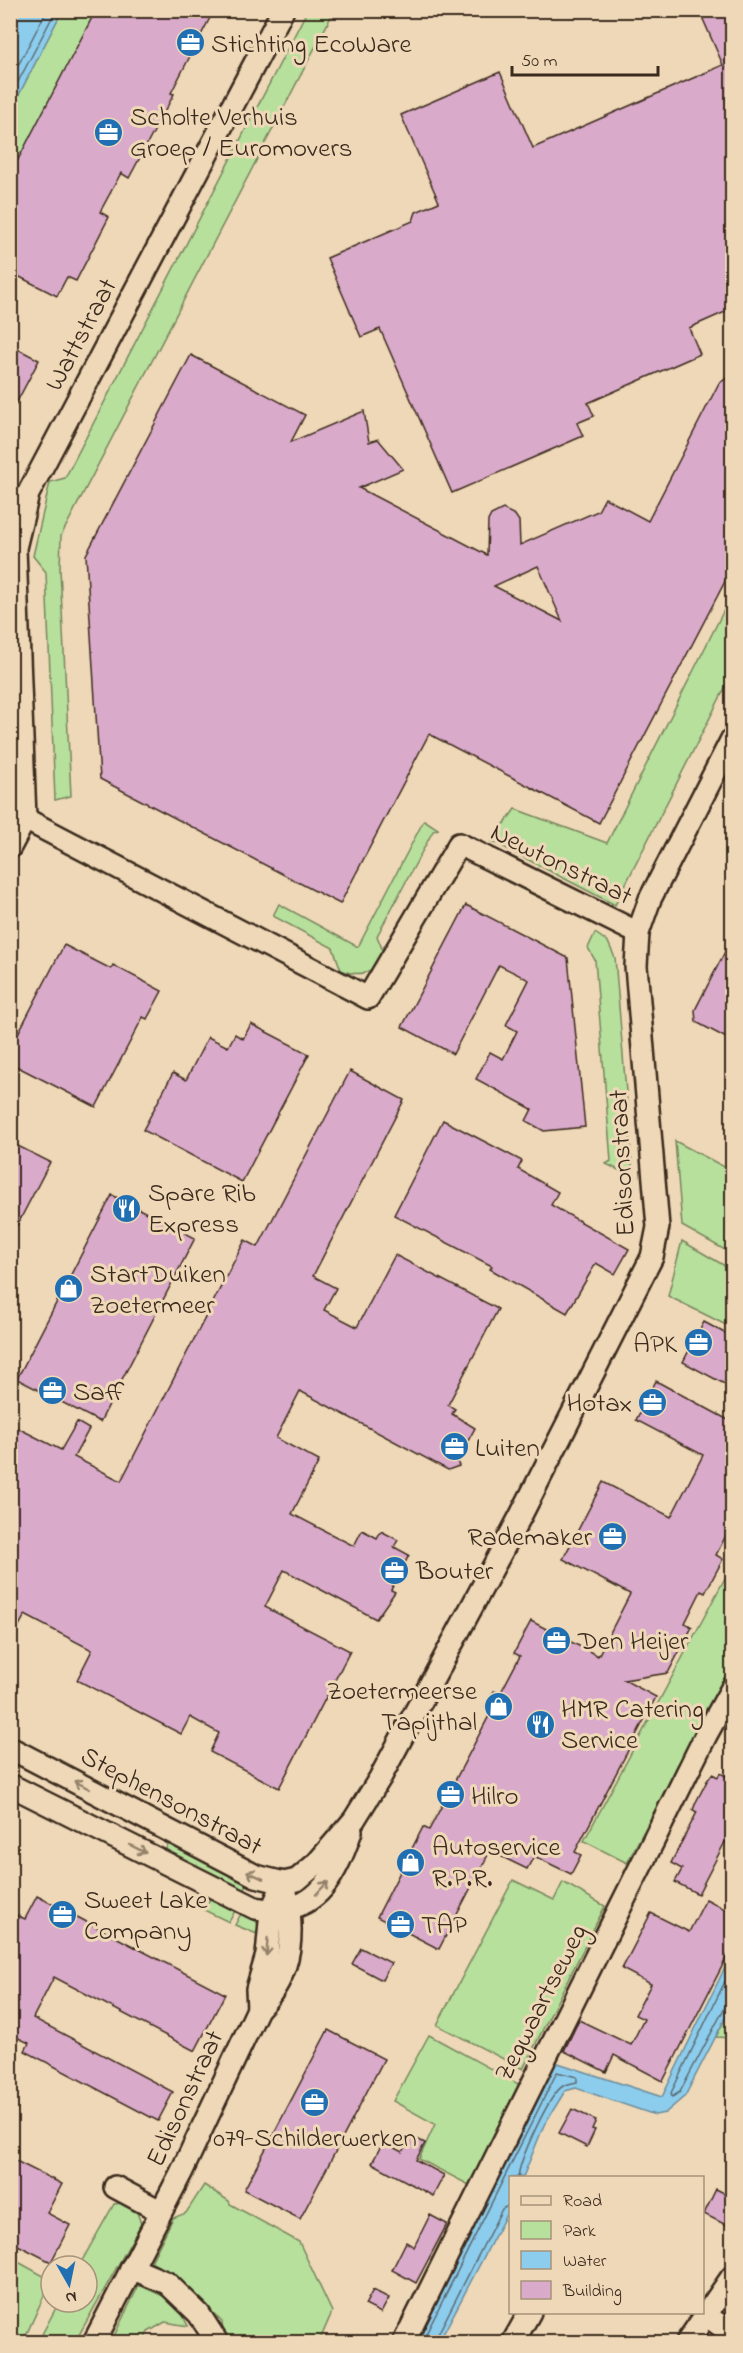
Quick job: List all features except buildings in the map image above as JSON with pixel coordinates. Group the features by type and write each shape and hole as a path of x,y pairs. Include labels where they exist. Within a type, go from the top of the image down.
{"street":[{"name":"Wattstraat","path":"18,817 15,548 28,494 282,10"},
{"name":"Edisonstraat","path":"94,2343 204,2126 258,2008 274,1992 286,1965 281,1911 319,1893 330,1879 354,1820 520,1517 652,1257 658,1227 636,966 638,933 650,899 732,739"},
{"path":"10,847 18,817"},
{"name":"Newtonstraat","path":"18,817 368,998 459,844 638,933"},
{"name":"Zegwaartseweg","path":"404,2343 565,2015 732,1688"},
{"name":"Stephensonstraat","path":"10,1748 256,1876 284,1883 281,1911"},
{"path":"10,1785 255,1908 281,1911"},
{"name":"Edisonstraat","path":"284,1883 306,1875 354,1820"},
{"name":"Edisonstraat","path":"115,2187 160,2211"},
{"path":"131,2268 167,2283 199,2314 217,2343"},
{"path":"687,2343 732,2277"},
{"path":"513,2343 529,2314"},
{"path":"706,2315 732,2334"}],"green space":[{"path":"62,11 97,11 11,174 11,110"},
{"path":"307,11 334,11 61,536 60,569 71,796 55,800 46,572 33,556 50,482 65,478"},
{"path":"732,594 732,674 615,905 492,841 515,809 607,843"},
{"path":"424,820 438,829 433,831 377,936 385,956 371,970 354,974 341,970 333,948 273,916 279,904 358,947"},
{"path":"595,933 608,942 615,958 633,1177 606,1164 611,1161 595,960 588,948"},
{"path":"675,1141 732,1171 732,1254 682,1226"},
{"path":"682,1241 732,1270 732,1328 668,1296"},
{"path":"732,1565 732,1663 627,1863 584,1841"},
{"path":"168,1845 181,1845 249,1881 242,1895 163,1854"},
{"path":"513,1880 554,1900 563,1882 605,1906 523,2069 437,2025"},
{"path":"212,1895 237,1907 229,1922 204,1910"},
{"path":"243,1910 256,1920 262,1936 235,1925"},
{"path":"732,2005 732,2038 716,2037"},
{"path":"429,2035 522,2086 471,2186 419,2159 435,2124 393,2101"},
{"path":"204,2185 229,2201 230,2204 299,2242 332,2312 319,2342 230,2342 223,2332 222,2322 176,2277 151,2262 173,2218 186,2213"},
{"path":"122,2203 137,2212 141,2224 99,2299 99,2254 86,2254 114,2204"},
{"path":"11,2258 39,2273 39,2307 23,2342 11,2342"},
{"path":"139,2285 176,2302 188,2326 165,2322 148,2332 143,2342 111,2342"},
{"path":"53,2314 91,2314 75,2342 38,2342"}],"water":[{"path":"17,11 62,11 11,110 11,23"},
{"path":"732,1953 732,2005 685,2096 665,2113 655,2115 576,2088 565,2091 544,2125 523,2176 509,2176 509,2209 439,2342 415,2342 555,2062 662,2097"}],"place":[{"name":"Stichting EcoWare","path":"190,43"},
{"name":"Scholte Verhuis Groep / Euromovers","path":"109,132"},
{"name":"Spare Rib Express","path":"127,1208"},
{"name":"StartDuiken Zoetermeer","path":"69,1289"},
{"name":"APK","path":"698,1343"},
{"name":"Saff","path":"52,1391"},
{"name":"Hotax","path":"653,1402"},
{"name":"Luiten","path":"454,1447"},
{"name":"Rademaker","path":"613,1536"},
{"name":"Bouter","path":"395,1570"},
{"name":"Den Heijer","path":"557,1640"},
{"name":"Zoetermeerse Tapijthal","path":"498,1706"},
{"name":"HMR Catering Service","path":"540,1724"},
{"name":"Hilro","path":"450,1795"},
{"name":"Autoservice R.P.R.","path":"411,1862"},
{"name":"Sweet Lake Company","path":"63,1915"},
{"name":"TAP","path":"400,1924"},
{"name":"079-Schilderwerken","path":"315,2102"}]}
